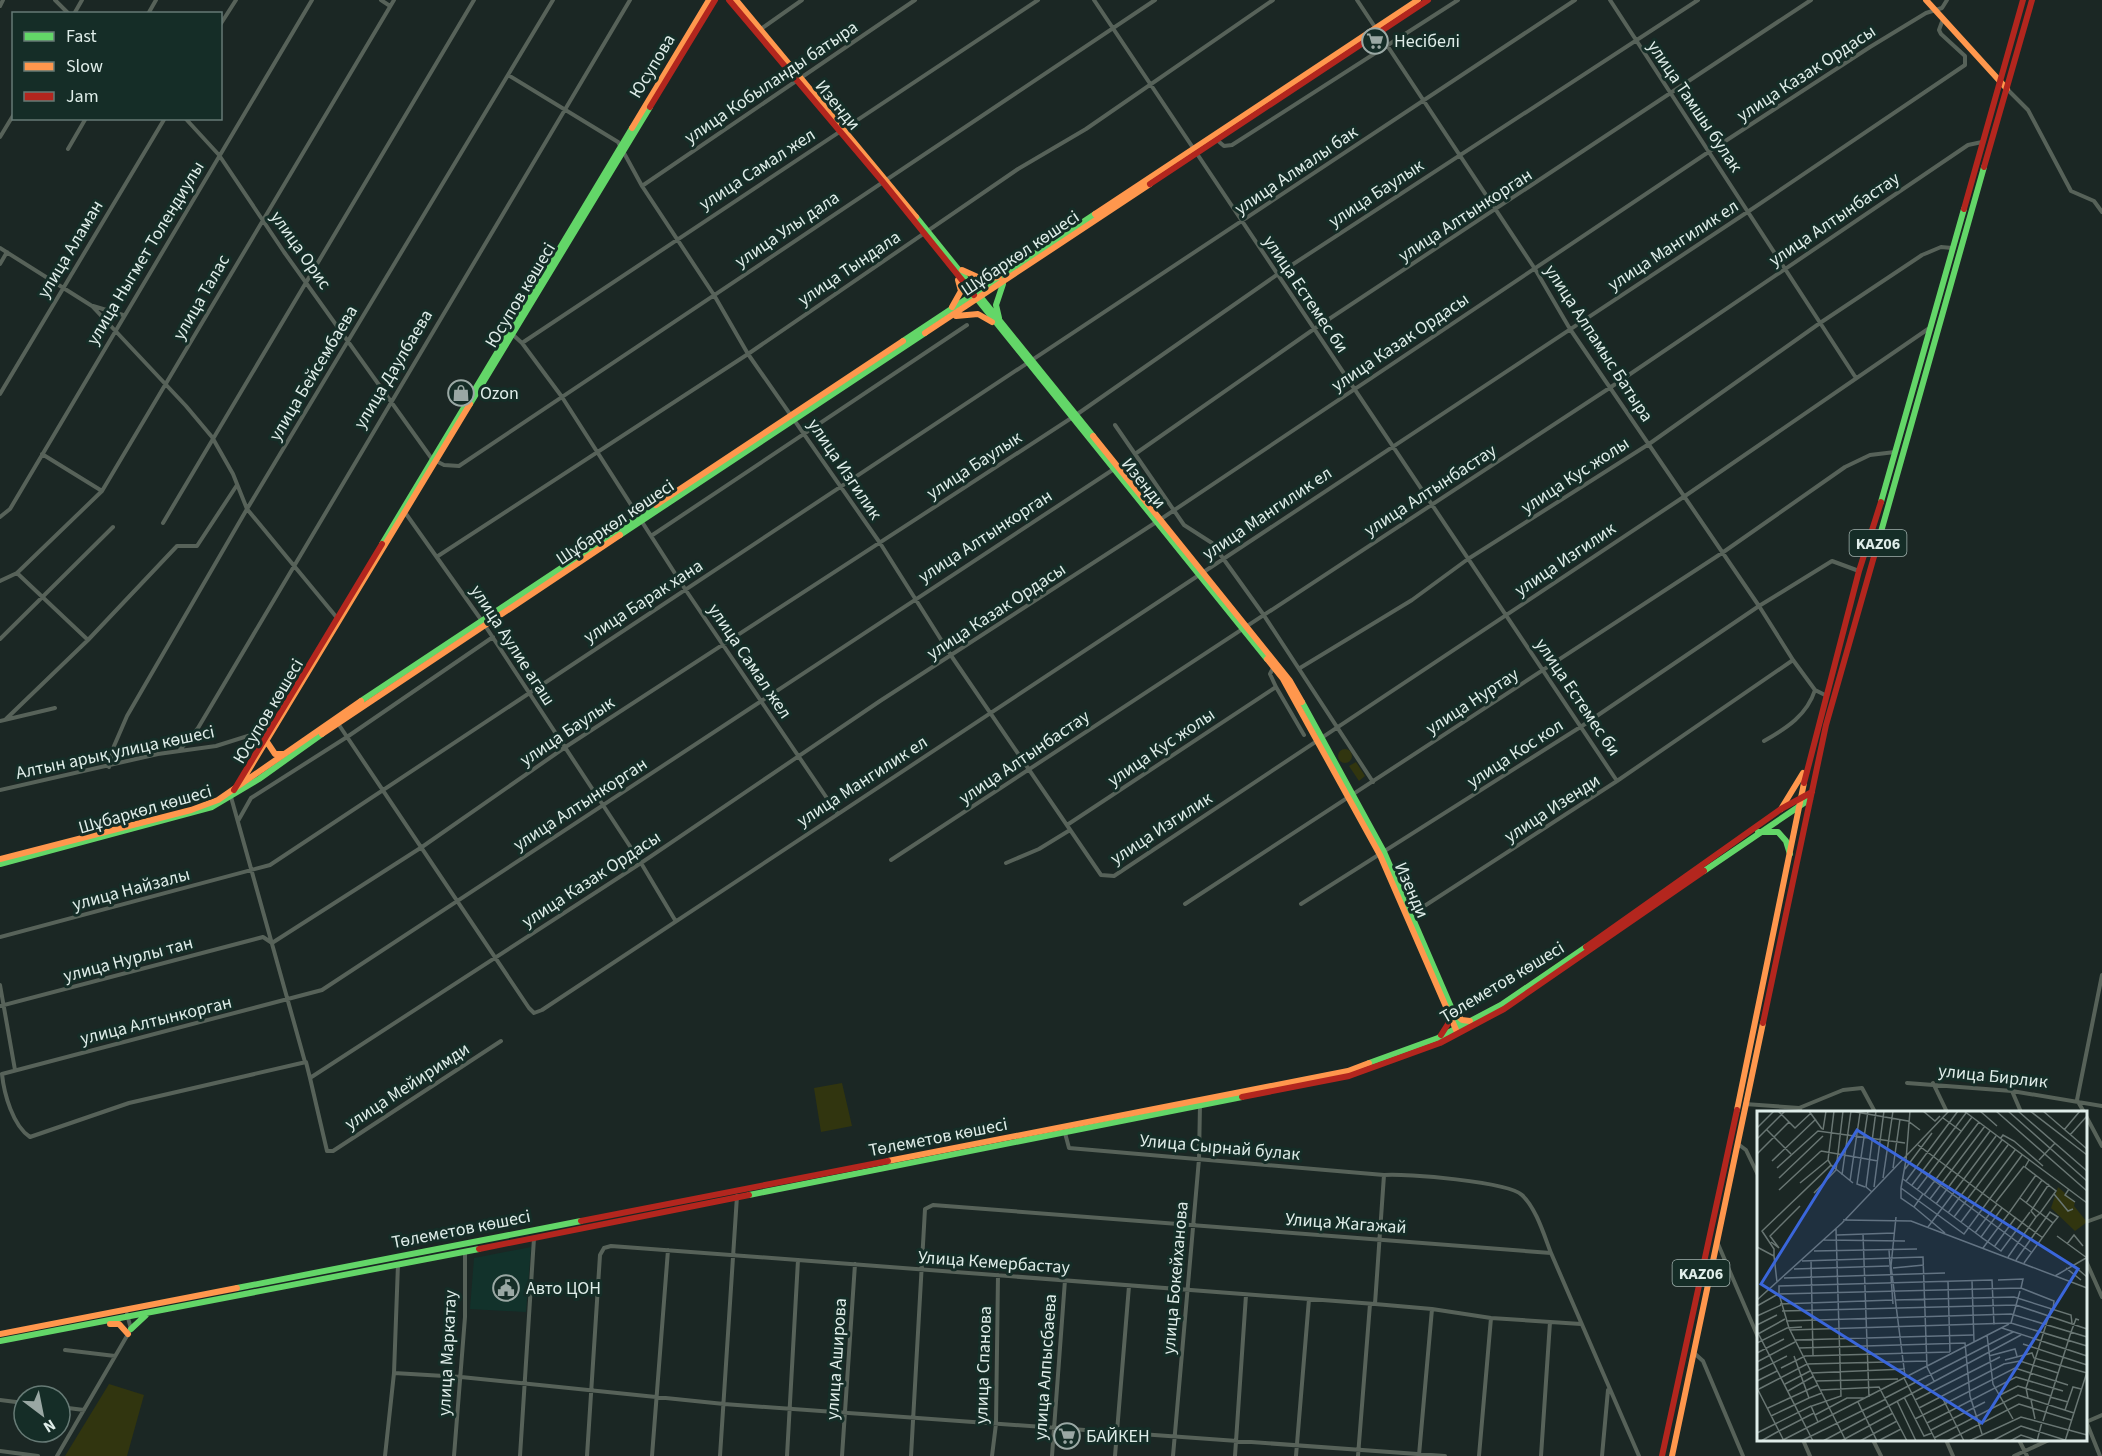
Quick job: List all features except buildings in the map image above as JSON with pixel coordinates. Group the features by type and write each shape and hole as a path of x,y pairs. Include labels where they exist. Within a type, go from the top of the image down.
{"main road":[{"name":"Изенди","path":"732,0 884,180 1275,665 1382,853 1459,1031"},
{"path":"712,1 732,0"},
{"name":"Шұбаркөл көшесі","path":"1196,151 1217,140 1418,0"},
{"name":"Шұбаркөл көшесі","path":"232,794 291,751 483,623 1377,30 1428,0"},
{"path":"1926,0 2007,90"},
{"name":"KАZ06","path":"1662,1456 1808,762 1859,571 1896,452 2023,0"},
{"name":"KАZ06","path":"1672,1456 1829,713 2032,0"},
{"name":"Юсупова","path":"621,150 712,1"},
{"name":"Юсупов көшесі","path":"232,794 621,150"},
{"path":"953,266 973,277 982,279 1007,276"},
{"path":"947,316 961,291 953,266"},
{"path":"999,324 997,297 1007,276"},
{"path":"947,316 978,314 999,324"},
{"name":"Юсупов көшесі","path":"232,794 250,772 338,618"},
{"name":"Шұбаркөл көшесі","path":"0,862 192,814 232,794 336,721"},
{"path":"267,742 275,754 291,751"},
{"path":"1781,809 1808,762"},
{"name":"Төлеметов көшесі","path":"0,1334 127,1314 150,1313 737,1195 1349,1076 1416,1053 1537,988 1811,795"},
{"name":"Төлеметов көшесі","path":"0,1341 550,1227 737,1195 1065,1132 1348,1071 1459,1031 1567,961 1781,809 1801,801"},
{"path":"1758,832 1778,832 1786,841 1790,855"},
{"path":"1438,1038 1448,1024 1451,1011 1462,1020 1479,1017"},
{"path":"534,1237 550,1227"},
{"path":"83,1325 119,1324 129,1331 150,1313"}],"street":[{"path":"0,6 3,0"},
{"path":"55,0 70,12"},
{"path":"222,22 236,0"},
{"name":"улица Ныгмет Толендиулы","path":"0,517 9,509 312,0"},
{"path":"381,0 390,6"},
{"name":"улица Талас","path":"0,581 17,573 102,491 394,0"},
{"path":"163,523 212,437 474,0"},
{"name":"улица Бейсембаева","path":"109,767 114,746 127,716 247,509 553,0"},
{"name":"улица Даулбаева","path":"179,751 198,728 292,565 630,0"},
{"path":"758,31 802,0"},
{"name":"улица Кобыланды батыра","path":"642,186 915,0"},
{"name":"улица Самал жел","path":"522,343 676,238 1038,0"},
{"name":"улица Естемес би","path":"1094,0 1617,781"},
{"name":"улица Улы дала","path":"434,460 459,466 1155,0"},
{"name":"улица Тындала","path":"438,555 748,354 1018,169 1086,129 1149,83 1273,0"},
{"name":"улица Алпамыс Батыра","path":"1357,0 1495,212 1535,269 1570,329 1685,496 1793,660 1815,690 1826,695"},
{"path":"1217,140 1224,146 1232,145 1389,47 1458,0"},
{"name":"улица Алмалы бак","path":"1030,363 1575,0"},
{"name":"улица Тамшы булак","path":"1610,0 1856,378"},
{"name":"улица Баулык","path":"272,943 422,847 564,748 1074,416 1278,274 1698,0"},
{"name":"улица Алтынкорган","path":"1135,454 1314,329 1495,212 1811,0"},
{"name":"улица Казак Ордасы","path":"310,1078 641,863 797,757 1159,521 1710,151 1870,47 1926,13 1942,8 1947,0"},
{"name":"улица Мангилик ел","path":"495,957 534,1012 572,991 675,920 1202,574 1965,65 1965,56 1939,30 1943,19"},
{"name":"улица Изгилик","path":"508,75 614,138 642,186 714,295 748,354 880,543 952,657 1101,874 1114,876 1685,496 1929,329"},
{"path":"2007,90 2028,110 2071,191 2094,201 2102,212"},
{"path":"0,136 12,117"},
{"path":"68,149 85,120"},
{"name":"улица Аламан","path":"0,394 164,120"},
{"name":"улица Орис","path":"187,120 219,155 305,281 434,460"},
{"name":"улица Алтынбастау","path":"891,860 972,809 1028,769 1611,387 1968,145 1982,142"},
{"path":"0,248 92,306 166,384 212,437 247,509 338,618"},
{"name":"улица Кус жолы","path":"1300,668 1412,600 1468,559 1649,444 1820,323 1932,249 1952,248"},
{"path":"0,264 7,252"},
{"path":"92,306 123,315"},
{"path":"651,536 967,325"},
{"name":"улица Самал жел","path":"511,333 522,343 562,397 685,589 837,813"},
{"name":"улица Барак хана","path":"270,865 1030,363"},
{"path":"1115,425 1189,530 1212,543 1300,668 1373,782"},
{"name":"улица Нуртау","path":"1185,904 1543,672 1722,553 1845,467 1870,454 1896,452"},
{"path":"42,454 102,491"},
{"name":"улица Алтынкорган","path":"1,1074 322,990 1115,468"},
{"path":"6,719 88,640 177,546 197,546 237,485"},
{"name":"улица Аулие агаш","path":"403,511 438,555 493,637 641,863 675,920"},
{"path":"0,639 113,527"},
{"name":"улица Кос кол","path":"1301,904 1582,726 1759,606 1832,561 1859,571"},
{"path":"17,573 88,640"},
{"path":"238,821 250,798 347,737 493,637"},
{"name":"улица Изенди","path":"1410,916 1617,781 1793,660"},
{"path":"1275,665 1270,674 1304,735"},
{"name":"улица Кус жолы","path":"1006,863 1039,849 1276,687"},
{"path":"1764,741 1783,730 1806,710 1815,690"},
{"path":"0,721 55,708"},
{"path":"336,721 495,957"},
{"name":"Алтын арық улица көшесі","path":"0,790 179,751 216,746 270,729"},
{"path":"232,794 286,1000 310,1078"},
{"name":"улица Найзалы","path":"0,938 270,865"},
{"name":"улица Нурлы тан","path":"2,1006 263,938 272,943"},
{"path":"2083,1111 2076,1100 2102,975"},
{"path":"0,985 15,1070"},
{"name":"улица Мейиримди","path":"310,1078 327,1151 333,1151 501,1041"},
{"path":"1,1074 10,1107 22,1132 30,1137 129,1103 306,1062"},
{"name":"улица Бирлик","path":"1907,1083 1933,1083 2012,1091 2102,1106"},
{"path":"1933,1083 1946,1111"},
{"path":"1738,1103 1800,1110 1843,1090 1862,1088 1867,1093 1874,1111"},
{"path":"2012,1091 2020,1111"},
{"name":"улица Бокейханова","path":"1173,1456 1194,1225 1200,1104"},
{"path":"2087,1118 2102,1146"},
{"name":"Улица Сырнай булак","path":"1065,1132 1069,1148 1440,1179 1513,1188 1524,1196 1568,1287 1608,1389 1639,1456"},
{"path":"1738,1144 1746,1150 1757,1173"},
{"path":"1358,1456 1384,1176"},
{"path":"720,1456 735,1254 737,1195"},
{"name":"Улица Жагажай","path":"921,1270 925,1209 933,1205 1551,1253"},
{"path":"2087,1221 2102,1216"},
{"path":"520,1456 534,1237"},
{"path":"1717,1243 1757,1335"},
{"name":"Улица Кемербастау","path":"587,1456 600,1254 604,1248 611,1246 1372,1304 1432,1309 1491,1318 1581,1324"},
{"path":"652,1456 668,1250"},
{"name":"улица Маркатау","path":"454,1456 465,1317 465,1251"},
{"path":"787,1456 798,1260"},
{"path":"385,1456 394,1373 398,1264"},
{"name":"улица Аширова","path":"842,1456 855,1264"},
{"path":"2087,1265 2102,1297"},
{"path":"911,1456 921,1270"},
{"name":"улица Спанова","path":"992,1456 996,1424 998,1275"},
{"name":"улица Алпысбаева","path":"1052,1456 1065,1280"},
{"path":"1114,1456 1129,1286"},
{"path":"1235,1456 1246,1295"},
{"path":"1296,1456 1309,1299"},
{"path":"1419,1455 1432,1309"},
{"path":"57,1456 129,1331 127,1314"},
{"path":"1479,1456 1491,1318"},
{"path":"1541,1456 1550,1322"},
{"path":"64,1350 115,1356"},
{"path":"1694,1352 1703,1361 1743,1456"},
{"path":"394,1373 461,1377 724,1404 791,1407 1445,1456"},
{"path":"1602,1456 1608,1389"},
{"path":"72,1408 84,1410"},
{"path":"2087,1422 2102,1415"},
{"path":"2087,1424 2100,1456"},
{"path":"1803,1441 1810,1456"},
{"path":"1874,1441 1881,1456"},
{"path":"1946,1441 1953,1456"},
{"path":"2014,1456 2026,1454 2047,1441"},
{"path":"0,1451 38,1456"}],"shaded area":[{"path":"531,1247 526,1312 470,1309 474,1258"}],"green space":[{"path":"1342,749 1348,749 1352,756 1348,763 1342,763 1338,759 1338,753"},
{"path":"1356,762 1365,776 1359,781 1349,766"},
{"path":"842,1083 852,1126 821,1132 814,1088"},
{"path":"109,1384 144,1395 127,1456 65,1456"}],"traffic: fast":[{"path":"470,404 650,107"},
{"path":"382,544 632,128"},
{"path":"1875,553 1984,167"},
{"path":"1881,502 1964,209"},
{"path":"903,341 1095,214"},
{"path":"916,217 1093,436"},
{"path":"999,318 996,305 1003,284"},
{"path":"974,295 1267,659"},
{"path":"620,535 925,333"},
{"path":"361,701 656,505"},
{"path":"1302,702 1384,852 1461,1030"},
{"path":"0,864 212,807 259,779 322,734"},
{"path":"1704,871 1810,799"},
{"path":"1758,832 1778,832 1786,841 1790,854"},
{"path":"1369,1063 1438,1038 1501,1005 1586,947"},
{"path":"749,1195 1242,1097"},
{"path":"237,1288 581,1221"},
{"path":"0,1341 479,1249"},
{"path":"131,1329 146,1315"}],"traffic: slow":[{"path":"632,128 709,0"},
{"path":"736,0 916,217"},
{"path":"1095,214 1418,0"},
{"path":"1926,0 2007,89"},
{"path":"925,333 1150,184"},
{"path":"962,270 982,279 999,277"},
{"path":"952,307 961,291 958,280"},
{"path":"956,316 978,314 992,322"},
{"path":"656,505 903,341"},
{"path":"242,781 470,404"},
{"path":"1093,436 1290,681 1302,702"},
{"path":"322,734 620,535"},
{"path":"1267,659 1283,679 1380,855 1457,1032"},
{"path":"0,859 191,810 218,800 361,701"},
{"path":"267,742 275,754 284,754"},
{"path":"1781,809 1803,773"},
{"path":"1737,1110 1804,783"},
{"path":"1453,1011 1462,1020 1470,1021"},
{"path":"1672,1456 1763,1023"},
{"path":"888,1161 1348,1071 1369,1063"},
{"path":"0,1334 237,1288"},
{"path":"110,1324 119,1324 128,1334"}],"traffic: jam":[{"path":"650,107 715,0"},
{"path":"729,0 882,181 974,295"},
{"path":"1150,184 1428,0"},
{"path":"1964,209 2023,0"},
{"path":"1984,167 2032,0"},
{"path":"1804,783 1859,571 1881,502"},
{"path":"234,790 382,544"},
{"path":"1763,1023 1826,725 1875,553"},
{"path":"1586,947 1781,809 1812,792"},
{"path":"1242,1097 1349,1076 1440,1043 1504,1009 1704,871"},
{"path":"1441,1035 1448,1024 1448,1011"},
{"path":"1662,1456 1737,1110"},
{"path":"581,1221 888,1161"},
{"path":"479,1249 749,1195"}],"place":[{"name":"Несібелі","path":"1375,41"},
{"name":"Ozon","path":"461,393"},
{"name":"Авто ЦОН","path":"506,1288"},
{"name":"БАЙКЕН","path":"1067,1436"}]}
